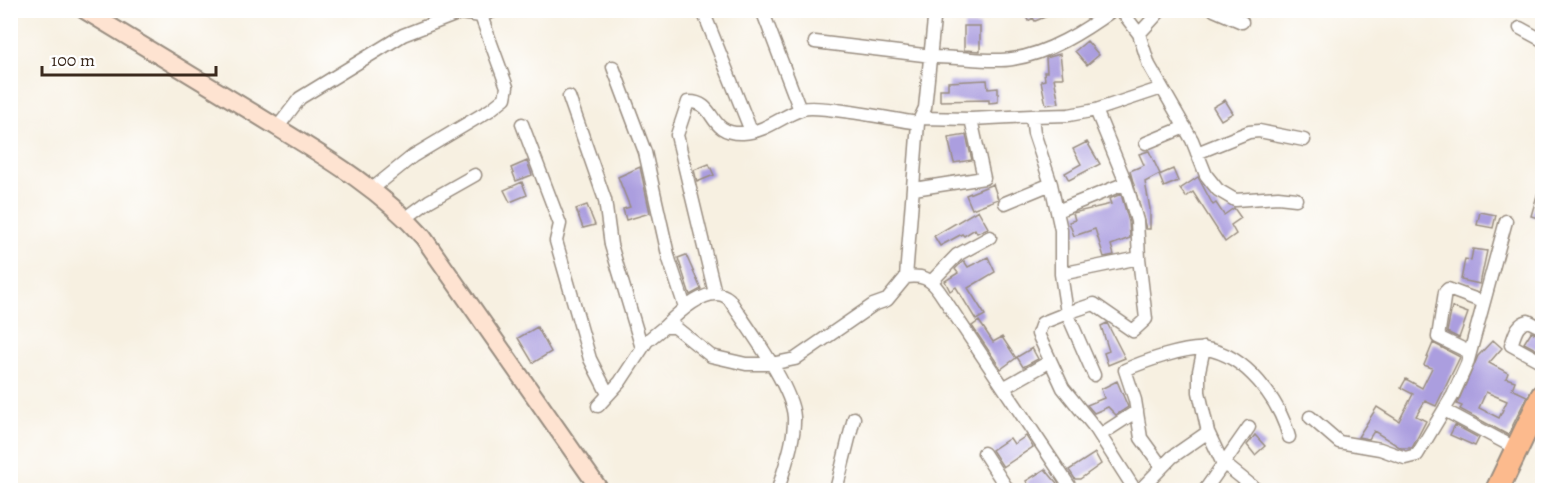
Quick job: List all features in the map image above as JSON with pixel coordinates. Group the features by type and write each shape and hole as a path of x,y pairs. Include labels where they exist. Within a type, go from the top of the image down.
{"highway":[{"path":"1497,490 1542,396"}],"street":[{"path":"84,10 372,189 406,218 434,253 600,490"},
{"path":"277,128 300,98 403,35 460,13 481,16 496,10"},
{"path":"762,10 800,110"},
{"path":"664,327 675,327 711,356 746,364 771,364 795,359 873,305 887,300 906,277 919,121 932,57 934,10"},
{"path":"815,42 932,57 1010,60 1034,53 1085,30 1113,10"},
{"path":"1121,10 1138,34 1149,65 1185,127 1206,175 1225,197 1235,200 1278,197 1296,199"},
{"path":"1138,34 1161,10"},
{"path":"1214,10 1242,22"},
{"path":"703,11 751,131"},
{"path":"372,189 413,156 490,110 505,98 507,87 481,16"},
{"path":"1520,28 1542,40"},
{"path":"613,67 645,152 669,259 685,307"},
{"path":"715,293 677,135 688,102 698,102 706,106 716,125 727,131 751,131 778,123 804,108 919,121 1070,115 1096,110 1162,88"},
{"path":"569,97 605,200 611,245 642,348"},
{"path":"1096,110 1126,183 1137,221 1146,319 1134,331 1094,304 1042,323 1038,334 1049,363 1063,388 1100,435 1135,490"},
{"path":"1032,116 1061,230 1061,274 1067,313 1094,375"},
{"path":"914,189 984,178 971,119"},
{"path":"522,124 560,224 556,241 590,359 608,394"},
{"path":"1146,143 1185,127"},
{"path":"1197,153 1249,132 1259,131 1304,140"},
{"path":"406,218 429,201 475,175"},
{"path":"1057,211 1126,183"},
{"path":"1005,203 1051,184"},
{"path":"1310,417 1339,442 1411,458 1421,450 1467,364 1506,221"},
{"path":"932,281 957,255 990,237"},
{"path":"1061,274 1139,258"},
{"path":"906,277 922,276 932,281 1072,490"},
{"path":"1469,352 1438,337 1445,292 1448,289 1483,302"},
{"path":"598,406 620,382 642,348 685,307 715,293 723,294 729,299 771,364 792,405 794,430 778,490"},
{"path":"1542,328 1528,321 1523,322 1517,328 1511,345 1542,362"},
{"path":"1204,348 1199,370 1199,392 1208,432 1222,462 1257,490"},
{"path":"1162,467 1144,445 1125,370 1154,360 1204,348 1222,353 1231,359 1265,390 1282,415 1289,437"},
{"path":"1005,387 1049,363"},
{"path":"1444,410 1517,449"},
{"path":"1100,435 1137,411"},
{"path":"836,490 854,418"},
{"path":"1204,490 1249,427"},
{"path":"1140,490 1172,457 1208,432"},
{"path":"984,453 1008,490"}],"building":[{"path":"1023,10 1060,11 1035,21 1033,18 1028,21"},
{"path":"964,26 980,26 980,51 964,50"},
{"path":"1087,41 1099,55 1087,65 1075,51"},
{"path":"1060,54 1063,78 1054,78 1059,103 1046,105 1041,81 1045,80 1044,72 1047,72 1046,58"},
{"path":"987,80 988,89 998,88 998,102 989,103 989,100 940,101 940,89 948,89 948,82"},
{"path":"1225,100 1233,113 1221,120 1213,107"},
{"path":"966,135 972,160 954,163 948,138"},
{"path":"1087,142 1100,164 1069,180 1065,173 1081,164 1073,149"},
{"path":"1149,151 1160,174 1145,182 1150,209 1150,229 1146,229 1130,171 1144,165 1139,154"},
{"path":"527,161 532,175 516,181 511,168"},
{"path":"709,164 714,175 697,182 694,170"},
{"path":"640,167 650,213 626,220 623,209 630,207 618,177"},
{"path":"1173,169 1178,181 1164,187 1159,175"},
{"path":"1198,177 1213,205 1216,203 1224,215 1234,208 1241,218 1231,225 1236,234 1225,242 1193,192 1186,197 1180,189"},
{"path":"522,182 527,195 510,202 504,190"},
{"path":"993,184 998,199 972,209 966,195"},
{"path":"1540,185 1542,185 1542,219 1531,216"},
{"path":"1121,194 1129,222 1130,238 1111,245 1114,255 1104,257 1095,229 1074,236 1069,222 1075,220 1073,213 1111,204 1109,199"},
{"path":"587,205 595,225 583,228 576,209"},
{"path":"978,210 988,228 977,233 975,229 940,246 934,236"},
{"path":"1480,212 1496,215 1493,228 1477,225"},
{"path":"1473,249 1487,251 1480,284 1461,280 1465,259 1471,260"},
{"path":"686,255 701,289 690,295 678,258"},
{"path":"988,257 995,272 968,288 985,315 976,320 956,287 950,291 945,281 958,273 955,269 962,262 964,261 968,267"},
{"path":"1452,307 1468,313 1459,338 1447,332"},
{"path":"979,321 993,342 1002,337 1016,358 1001,369 972,326"},
{"path":"1107,323 1125,358 1108,365 1104,353 1109,351 1101,326"},
{"path":"537,327 551,352 533,363 518,338"},
{"path":"1531,332 1542,336 1541,352 1524,343"},
{"path":"1493,340 1502,348 1489,363 1508,373 1506,378 1515,381 1512,389 1527,396 1508,435 1460,409 1462,406 1457,404 1478,356","holes":["1486,392 1507,401 1499,418 1479,408"]},
{"path":"1433,343 1460,357 1436,406 1425,401 1416,416 1426,421 1412,448 1401,448 1374,431 1369,439 1358,437 1377,407 1399,421 1413,394 1401,388 1406,379 1422,388 1432,368 1424,365"},
{"path":"1032,348 1038,359 1023,367 1017,357"},
{"path":"1117,381 1128,407 1116,415 1108,407 1094,413 1087,405 1104,398 1101,389"},
{"path":"1455,425 1479,438 1475,446 1450,435"},
{"path":"1255,435 1265,446 1255,455 1247,445"},
{"path":"1026,436 1033,447 1003,467 992,450 1010,438 1014,444"},
{"path":"1095,453 1101,464 1080,479 1075,479 1069,470"},
{"path":"1045,469 1061,488 1059,490 1032,490 1026,481"}]}
